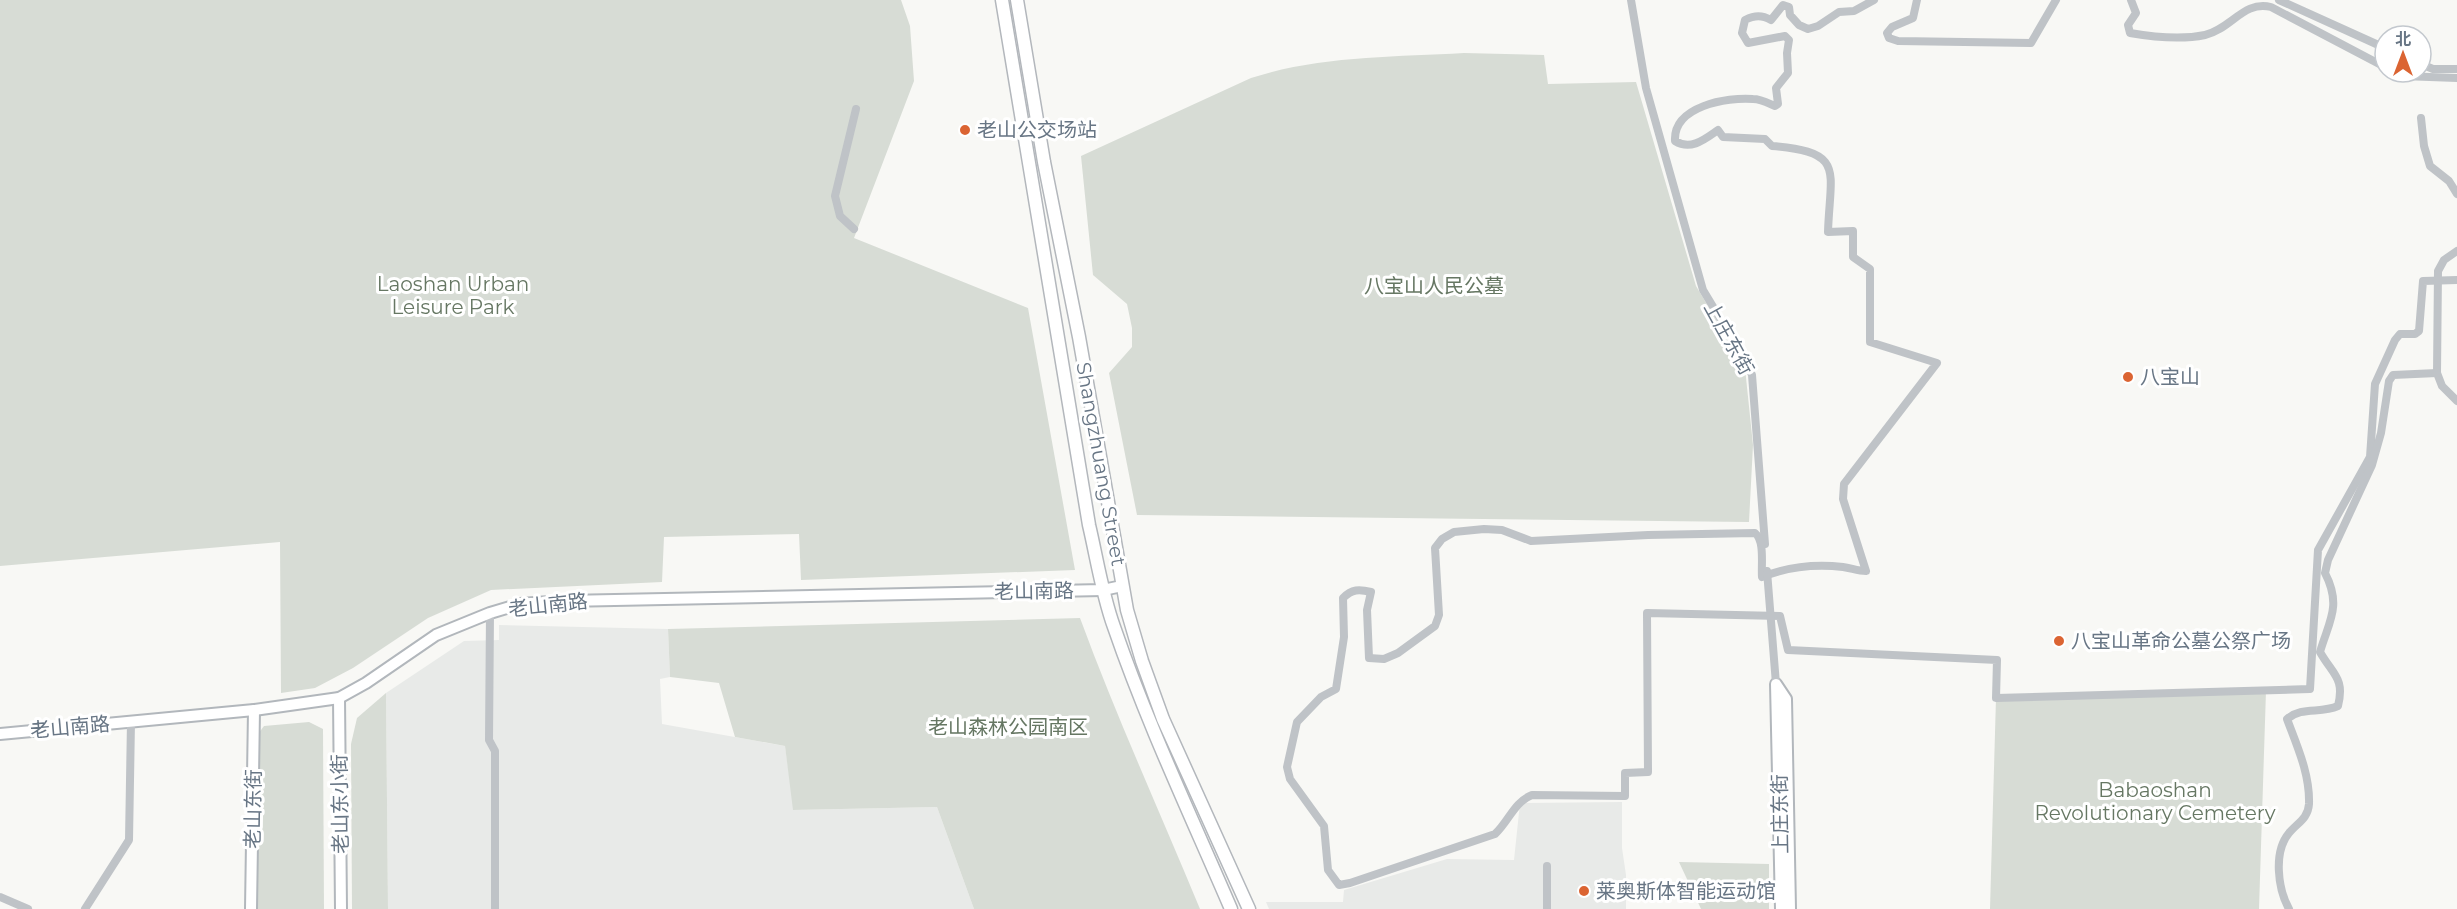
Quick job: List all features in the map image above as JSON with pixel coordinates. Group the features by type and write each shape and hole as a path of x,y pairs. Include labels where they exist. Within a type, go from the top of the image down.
{"main road":[{"name":"Shangzhuang Street","path":"1002,0 1089,525 1103,590 1113,626 1152,727 1231,909"},
{"name":"Shangzhuang Street","path":"1017,0 1044,162 1079,336 1122,585 1142,661 1155,698 1249,909"},
{"name":"老山南路","path":"0,734 254,710 339,698 366,683 436,635 490,613 520,604 565,601 1103,590 1122,585"},
{"name":"上庄东街","path":"1776,684 1781,909"},
{"name":"上庄东街","path":"1776,684 1786,699 1790,909"},
{"name":"老山东小街","path":"339,698 341,909"},
{"name":"老山东街","path":"251,909 254,710"}],"street":[{"name":"上庄东街","path":"1631,0 1646,88 1702,290 1748,363 1752,375 1776,684"},
{"path":"1874,0 1854,11 1839,12 1818,26 1808,28 1799,25 1790,15 1789,7 1783,5 1771,20 1763,16 1745,20 1742,33 1748,43 1785,36 1789,40 1788,73 1776,88 1778,104 1775,106 1756,99 1744,99 1696,108 1686,116 1675,135 1675,141 1689,145 1700,143 1718,130 1723,137 1765,139 1772,146 1805,149 1824,158 1830,168 1828,232 1853,231 1853,256 1870,268 1870,342 1937,363 1844,484 1843,500 1866,571 1842,567 1794,568 1782,569 1762,578 1761,543 1759,536 1755,533 1531,540 1502,530 1460,531 1442,539 1435,548 1438,615 1435,626 1398,653 1376,660 1369,658 1367,610 1371,592 1349,591 1344,598 1344,637 1336,688 1321,697 1297,722 1287,767 1290,779 1307,806 1324,826 1328,870 1339,885 1495,834 1506,824 1521,799 1532,795 1625,796 1625,773 1648,772 1647,614 1780,616 1788,650 1998,660 1996,698 2310,689 2318,550 2370,457 2375,384 2395,340 2400,334 2415,334 2419,331 2423,282 2457,280"},
{"path":"1917,0 1913,18 1892,27 1887,33 1889,38 2031,44 2056,0"},
{"path":"2131,0 2136,13 2128,25 2130,33 2146,36 2205,34 2224,27 2242,12 2260,4 2271,6 2373,61"},
{"path":"2279,0 2373,43"},
{"path":"2433,69 2457,69"},
{"path":"2433,77 2457,78"},
{"path":"854,229 840,216 835,196 856,110"},
{"path":"2421,118 2424,146 2430,165 2449,181 2457,194"},
{"path":"2457,251 2444,260 2438,271 2437,373 2442,386 2457,401"},
{"path":"2289,909 2279,879 2279,859 2287,835 2306,817 2309,804 2304,768 2287,719 2296,711 2331,709 2337,706 2340,698 2341,684 2320,652 2331,625 2333,609 2333,588 2325,573 2328,560 2372,465 2381,433 2389,381 2393,375 2437,373"},
{"path":"490,613 489,740 495,751 495,909"},
{"path":"85,909 129,840 131,721"},
{"path":"1547,866 1547,909"},
{"path":"0,897 28,909"}],"shaded area":[{"path":"499,625 668,629 670,677 660,679 662,724 785,746 794,810 937,807 974,909 388,909 386,693 464,641 499,640"},
{"path":"1622,802 1626,909 1269,909 1266,902 1343,902 1344,890 1447,859 1514,860 1520,803"}],"green space":[{"name":"Laoshan Urban Leisure Park","path":"0,0 901,0 910,26 914,81 854,238 1028,308 1075,570 801,580 799,534 664,537 662,582 491,590 428,618 353,668 315,688 281,693 280,542 0,566"},
{"name":"八宝山人民公墓","path":"1464,53 1544,55 1548,84 1636,82 1696,286 1745,368 1753,445 1749,522 1137,515 1109,373 1132,347 1132,328 1127,304 1093,275 1081,156 1251,78 1276,71 1329,61"},
{"name":"老山森林公园南区","path":"1080,618 1123,728 1200,909 974,909 937,807 793,810 785,746 735,737 719,683 670,677 668,629"},
{"name":"Babaoshan Revolutionary Cemetery","path":"2266,691 2259,909 1990,909 1996,698"},
{"path":"386,693 388,909 352,909 351,744 357,718"},
{"path":"309,722 323,729 324,909 256,909 258,734 264,726"},
{"path":"1679,862 1769,864 1769,909 1701,909"}],"place":[{"name":"老山公交场站","path":"965,130"},
{"name":"八宝山","path":"2128,377"},
{"name":"八宝山革命公墓公祭广场","path":"2059,641"},
{"name":"莱奥斯体智能运动馆","path":"1584,891"}]}
